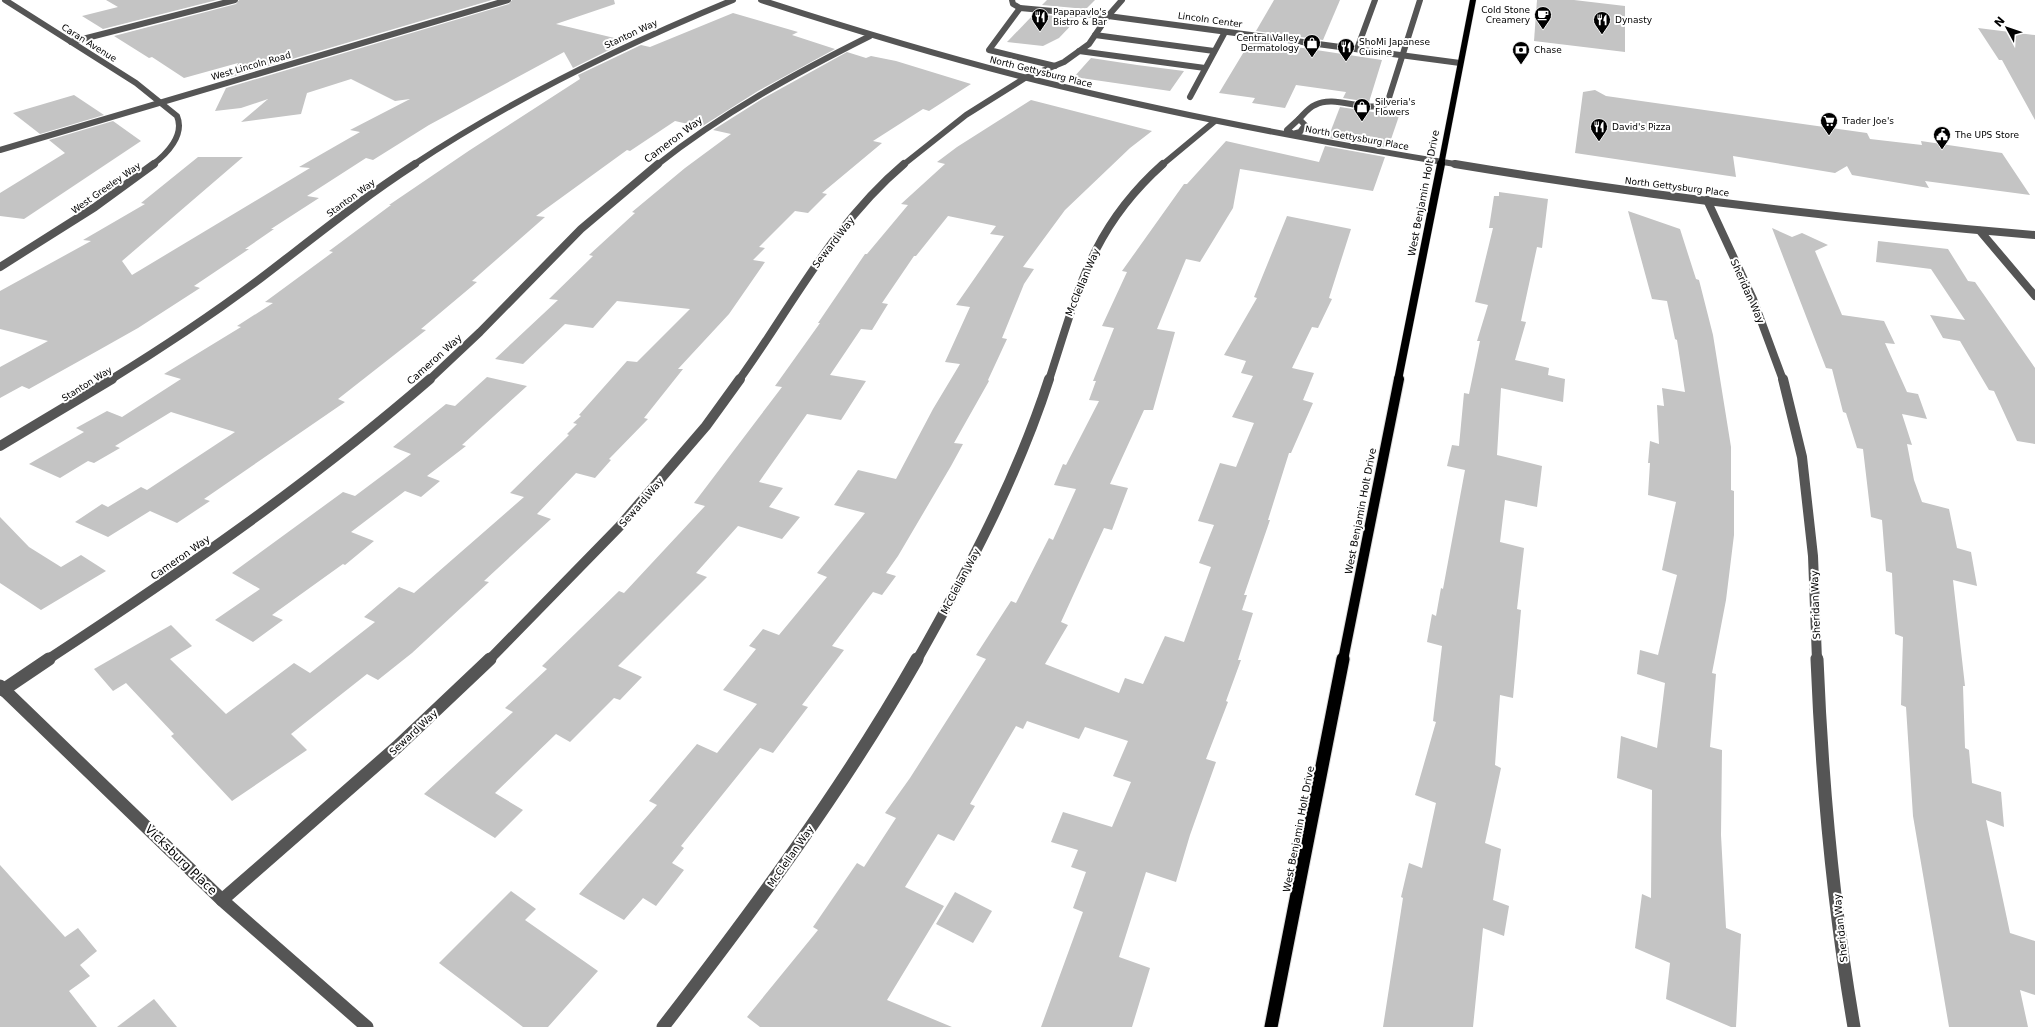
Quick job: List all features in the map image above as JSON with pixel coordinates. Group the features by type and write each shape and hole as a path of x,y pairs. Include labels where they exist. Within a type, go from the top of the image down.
{"main road":[{"name":"West Benjamin Holt Drive","path":"1271,1027 1473,0"}],"street":[{"name":"Caran Avenue","path":"6,0 136,83 161,102"},
{"path":"71,42 235,0"},
{"name":"West Lincoln Road","path":"0,150 508,0"},
{"name":"Stanton Way","path":"0,446 152,354 239,294 363,199 440,147 517,101 578,68 733,0"},
{"name":"North Gettysburg Place","path":"760,0 870,36 1025,78 1215,121 1441,162 1707,200 1872,221 2035,235"},
{"path":"1012,0 1013,4 1020,8 989,50 1055,66"},
{"path":"1025,78 1064,62 1089,44 1108,16 1122,0"},
{"path":"1357,49 1374,0"},
{"path":"1298,119 1305,125 1300,132 1292,135 1287,130 1292,122 1298,119 1313,106 1323,102 1385,106 1388,103 1404,55 1420,0"},
{"name":"Lincoln Center","path":"1020,8 1108,16 1460,63"},
{"path":"1190,97 1224,32"},
{"path":"1095,35 1214,50"},
{"name":"Cameron Way","path":"2,688 197,560 300,485 400,404 479,333 594,216 660,161 714,122 759,94 813,64 870,36"},
{"path":"1079,52 1205,68"},
{"name":"Seward Way","path":"222,900 397,747 489,661 619,527 706,426 760,351 818,260 844,226 890,176 935,138 1025,78"},
{"name":"West Greeley Way","path":"0,267 95,207 134,179 170,149 177,139 180,123 177,116 161,102"},
{"name":"McClellan Way","path":"663,1027 740,928 858,756 926,647 981,543 1014,472 1045,391 1072,300 1092,253 1111,222 1155,169 1215,121"},
{"name":"Sheridan Way","path":"1707,200 1753,299 1782,375 1802,457 1813,556 1821,755 1844,965 1854,1027"},
{"path":"1980,231 2035,296"},
{"name":"Vicksburg Place","path":"2,688 222,900 367,1027"}],"building":[{"path":"106,0 217,0 103,29 82,16 118,7"},
{"path":"239,0 492,0 231,77 238,63 184,78 152,57 149,58 114,36 236,4"},
{"path":"512,0 614,0 615,4 556,24 627,41 573,68 564,52 429,125 373,160 366,158 307,196 319,198 271,229 274,229 245,249 249,249 194,286 200,288 138,328 29,389 22,386 0,398 0,367 48,341 0,329 0,291 91,241 83,240 145,204 141,203 198,157 243,157 122,261 132,275 310,168 299,167 360,132 350,130 410,99 395,101 351,79 307,93 301,114 241,122 268,99 241,108 215,111 226,88 509,4"},
{"path":"1047,0 1095,0 1086,9 1042,5"},
{"path":"1274,0 1340,0 1323,40 1256,31"},
{"path":"1537,0 1574,0 1625,6 1625,52 1534,41"},
{"path":"733,13 798,32 792,35 835,49 758,91 701,127 675,121 630,151 627,150 536,216 545,217 472,281 477,282 421,329 426,330 338,399 345,402 204,499 210,501 177,523 150,511 108,537 75,522 102,504 108,507 141,487 147,490 235,432 171,412 115,446 120,448 94,463 88,461 60,478 29,464 84,432 76,428 107,411 122,417 181,379 164,374 241,327 237,326 273,303 265,302 333,252 329,251 391,205 389,205 470,150 580,79 578,75 641,45 650,47"},
{"path":"1034,14 1078,18 1059,38 1043,46 1007,42"},
{"path":"1978,28 2035,35 2035,120 2002,60 1999,60"},
{"path":"1251,40 1382,60 1369,102 1343,98 1346,92 1296,85 1285,108 1252,103 1255,98 1219,93"},
{"path":"847,52 866,58 871,56 896,61 971,84 929,111 923,109 873,141 882,143 822,193 827,194 808,213 795,211 759,247 765,248 753,260 765,262 729,314 678,369 683,369 644,418 648,419 609,459 611,460 595,478 576,473 537,514 551,519 484,581 489,582 412,653 378,680 367,674 291,734 307,750 232,801 171,736 174,734 126,683 113,691 94,669 171,625 192,646 170,659 226,714 294,663 310,673 375,622 364,617 399,587 414,593 524,497 510,493 569,435 567,434 577,424 573,423 581,416 579,415 627,361 637,362 690,309 617,301 593,328 565,324 523,364 495,359 558,300 549,299 593,256 589,255 635,213 632,212 685,168 731,134 713,130 762,99"},
{"path":"1091,58 1184,71 1170,91 1074,77"},
{"path":"1595,90 1606,96 1867,133 1870,139 1922,145 1921,141 2002,153 2030,195 1925,181 1929,188 1852,175 1847,166 1835,173 1733,156 1736,177 1575,153 1583,92"},
{"path":"74,95 104,115 40,134 13,113"},
{"path":"1031,100 1152,131 1130,148 1065,210 1023,267 1034,269 1024,284 1002,338 1007,339 988,380 989,381 954,443 963,444 898,556 886,573 896,576 882,595 873,592 832,646 844,650 802,705 808,707 773,753 760,748 681,846 684,848 672,863 684,870 656,906 643,898 624,920 579,894 657,805 649,801 697,744 717,753 757,704 723,690 756,649 749,646 763,629 779,635 827,577 817,573 865,513 834,505 858,470 896,479 933,409 960,364 945,362 970,307 956,305 1004,236 990,234 996,226 948,216 916,256 914,256 882,303 888,304 872,330 861,329 830,375 866,381 841,420 807,414 759,482 783,488 769,507 800,517 782,539 738,526 696,573 707,577 618,666 642,677 620,700 614,698 570,742 556,734 495,793 523,810 495,838 424,794 513,712 505,708 547,669 542,666 619,591 624,593 705,506 694,503 782,387 775,386 820,323 818,323 865,254 867,254 908,205 901,204 945,164 937,162 957,147"},
{"path":"1340,107 1399,116 1388,148 1328,138"},
{"path":"113,121 141,141 24,219 0,216 0,193 65,153 49,140"},
{"path":"1226,141 1319,162 1325,146 1385,157 1373,191 1240,169 1233,208 1200,262 1186,259 1157,329 1175,332 1153,410 1144,410 1110,484 1128,488 1112,530 1104,528 1061,622 1068,625 1045,664 1119,693 1125,678 1143,684 1165,636 1184,642 1211,567 1199,563 1214,525 1198,521 1220,463 1236,467 1254,423 1232,417 1253,376 1241,373 1246,361 1224,355 1257,298 1254,297 1287,216 1351,229 1329,298 1332,299 1318,328 1312,327 1292,368 1314,373 1303,400 1313,403 1291,453 1289,453 1268,520 1270,520 1244,595 1247,595 1242,610 1253,613 1238,660 1241,660 1226,701 1228,702 1206,759 1216,762 1190,835 1176,882 1146,872 1119,957 1150,968 1132,1027 1041,1027 1083,912 1073,908 1086,872 1071,867 1078,850 1051,842 1063,812 1112,827 1131,782 1113,776 1128,741 1085,727 1079,739 1027,721 1023,729 1016,726 970,804 975,806 954,841 938,834 905,887 944,906 887,1000 952,1027 760,1027 747,1017 818,930 813,927 857,863 864,867 896,818 885,813 910,778 986,659 976,655 1011,601 1016,603 1049,538 1053,540 1076,489 1054,485 1063,464 1066,465 1099,401 1089,400 1096,381 1093,381 1114,328 1102,326 1127,272 1122,271 1184,184 1187,184"},
{"path":"1499,192 1548,199 1542,248 1537,247 1521,321 1526,322 1515,360 1549,368 1548,375 1565,379 1563,402 1501,388 1497,455 1542,466 1537,507 1505,500 1500,542 1524,548 1517,609 1521,610 1513,698 1500,695 1495,765 1501,768 1485,843 1501,849 1493,900 1509,906 1504,936 1483,928 1473,1027 1383,1027 1403,898 1401,897 1409,863 1422,868 1436,803 1415,795 1436,722 1433,721 1442,646 1427,642 1432,614 1436,616 1441,588 1443,589 1465,470 1447,466 1452,445 1459,446 1464,393 1469,394 1480,341 1477,341 1488,305 1475,302 1493,228 1489,228 1494,196 1499,196"},
{"path":"1628,211 1680,229 1696,279 1699,280 1713,335 1731,447 1731,490 1734,491 1734,535 1726,600 1712,673 1716,674 1710,747 1722,750 1721,835 1726,928 1741,934 1736,1027 1731,1027 1666,999 1670,963 1635,948 1642,894 1651,898 1652,790 1617,778 1621,736 1657,748 1665,683 1637,674 1640,650 1658,655 1677,575 1662,570 1676,502 1648,495 1650,463 1648,463 1650,441 1659,444 1657,405 1664,406 1662,388 1685,392 1677,340 1675,339 1667,301 1652,299"},
{"path":"1772,228 1792,237 1802,233 1828,245 1815,251 1842,315 1884,321 1895,344 1885,343 1907,392 1918,394 1927,419 1902,414 1912,445 1907,444 1914,480 1922,502 1949,509 1957,548 1971,552 1977,586 1953,580 1965,686 1963,686 1965,748 1969,750 1972,783 2001,792 2004,827 1986,820 2010,933 2035,941 2035,995 2020,990 2028,1027 1949,1027 1913,816 1906,707 1901,705 1903,637 1895,634 1892,573 1886,571 1882,520 1871,517 1863,449 1857,448 1846,413 1843,412 1832,369 1826,368"},
{"path":"1878,241 1948,249 1968,281 1975,282 2035,368 2035,444 2017,441 1994,391 1989,390 1960,341 1943,338 1930,315 1965,320 1931,269 1876,262"},
{"path":"487,377 527,386 462,445 466,446 427,476 440,481 421,497 405,491 351,532 374,541 345,565 343,564 272,615 283,620 253,642 215,620 260,589 232,573 343,492 355,496 411,454 393,447 446,404 455,406"},
{"path":"0,517 29,547 61,567 81,555 106,571 41,610 0,583"},
{"path":"0,865 65,937 78,928 97,951 80,965 90,976 69,991 97,1027 0,1027"},
{"path":"511,891 536,909 525,920 598,971 548,1027 523,1027 439,963"},
{"path":"955,892 992,911 973,943 936,924"},
{"path":"154,999 177,1027 117,1027"}],"place":[{"name":"Cold Stone Creamery","path":"1543,30"},
{"name":"Papapavlo's Bistro & Bar","path":"1040,32"},
{"name":"Dynasty","path":"1602,35"},
{"name":"Central Valley Dermatology","path":"1312,58"},
{"name":"ShoMi Japanese Cuisine","path":"1346,62"},
{"name":"Chase","path":"1521,65"},
{"name":"Silveria's Flowers","path":"1362,122"},
{"name":"Trader Joe's","path":"1829,136"},
{"name":"David's Pizza","path":"1599,142"},
{"name":"The UPS Store","path":"1942,150"}]}
